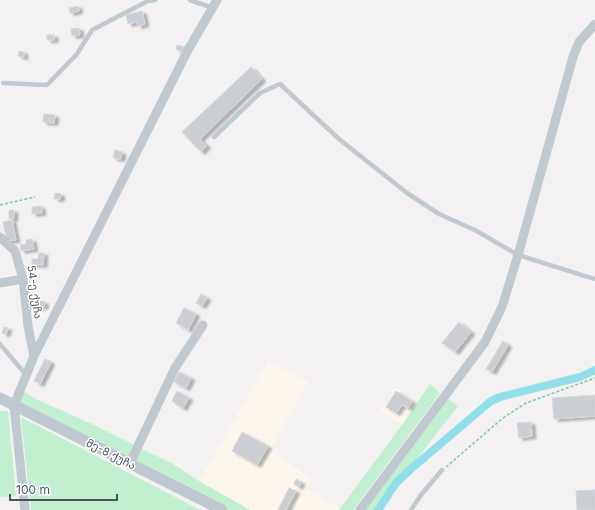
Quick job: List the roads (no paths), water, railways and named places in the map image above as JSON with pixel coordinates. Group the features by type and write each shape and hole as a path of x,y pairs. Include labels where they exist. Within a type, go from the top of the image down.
{"street":[{"path":"25,510 14,405 34,356 188,50 215,4"},
{"path":"360,510 485,342 502,307 573,57 579,42 595,24"},
{"name":"54-ე ქუჩა","path":"0,237 16,251 23,279 28,326 34,356"},
{"path":"0,283 23,279"},
{"path":"130,463 175,368 203,325"},
{"name":"მე-8 ქუჩა","path":"0,398 222,510"}],"lane":[{"path":"3,83 47,85 78,54 92,30 148,1 155,0"},
{"path":"190,0 215,4"},
{"path":"214,137 260,93 280,84 339,139 407,193 439,214 475,230 518,255 595,279"},
{"path":"0,344 26,375"},
{"path":"411,510 421,495 442,470"}],"waterway":[{"path":"378,510 396,483 491,401 500,397 580,377 595,370"}]}
